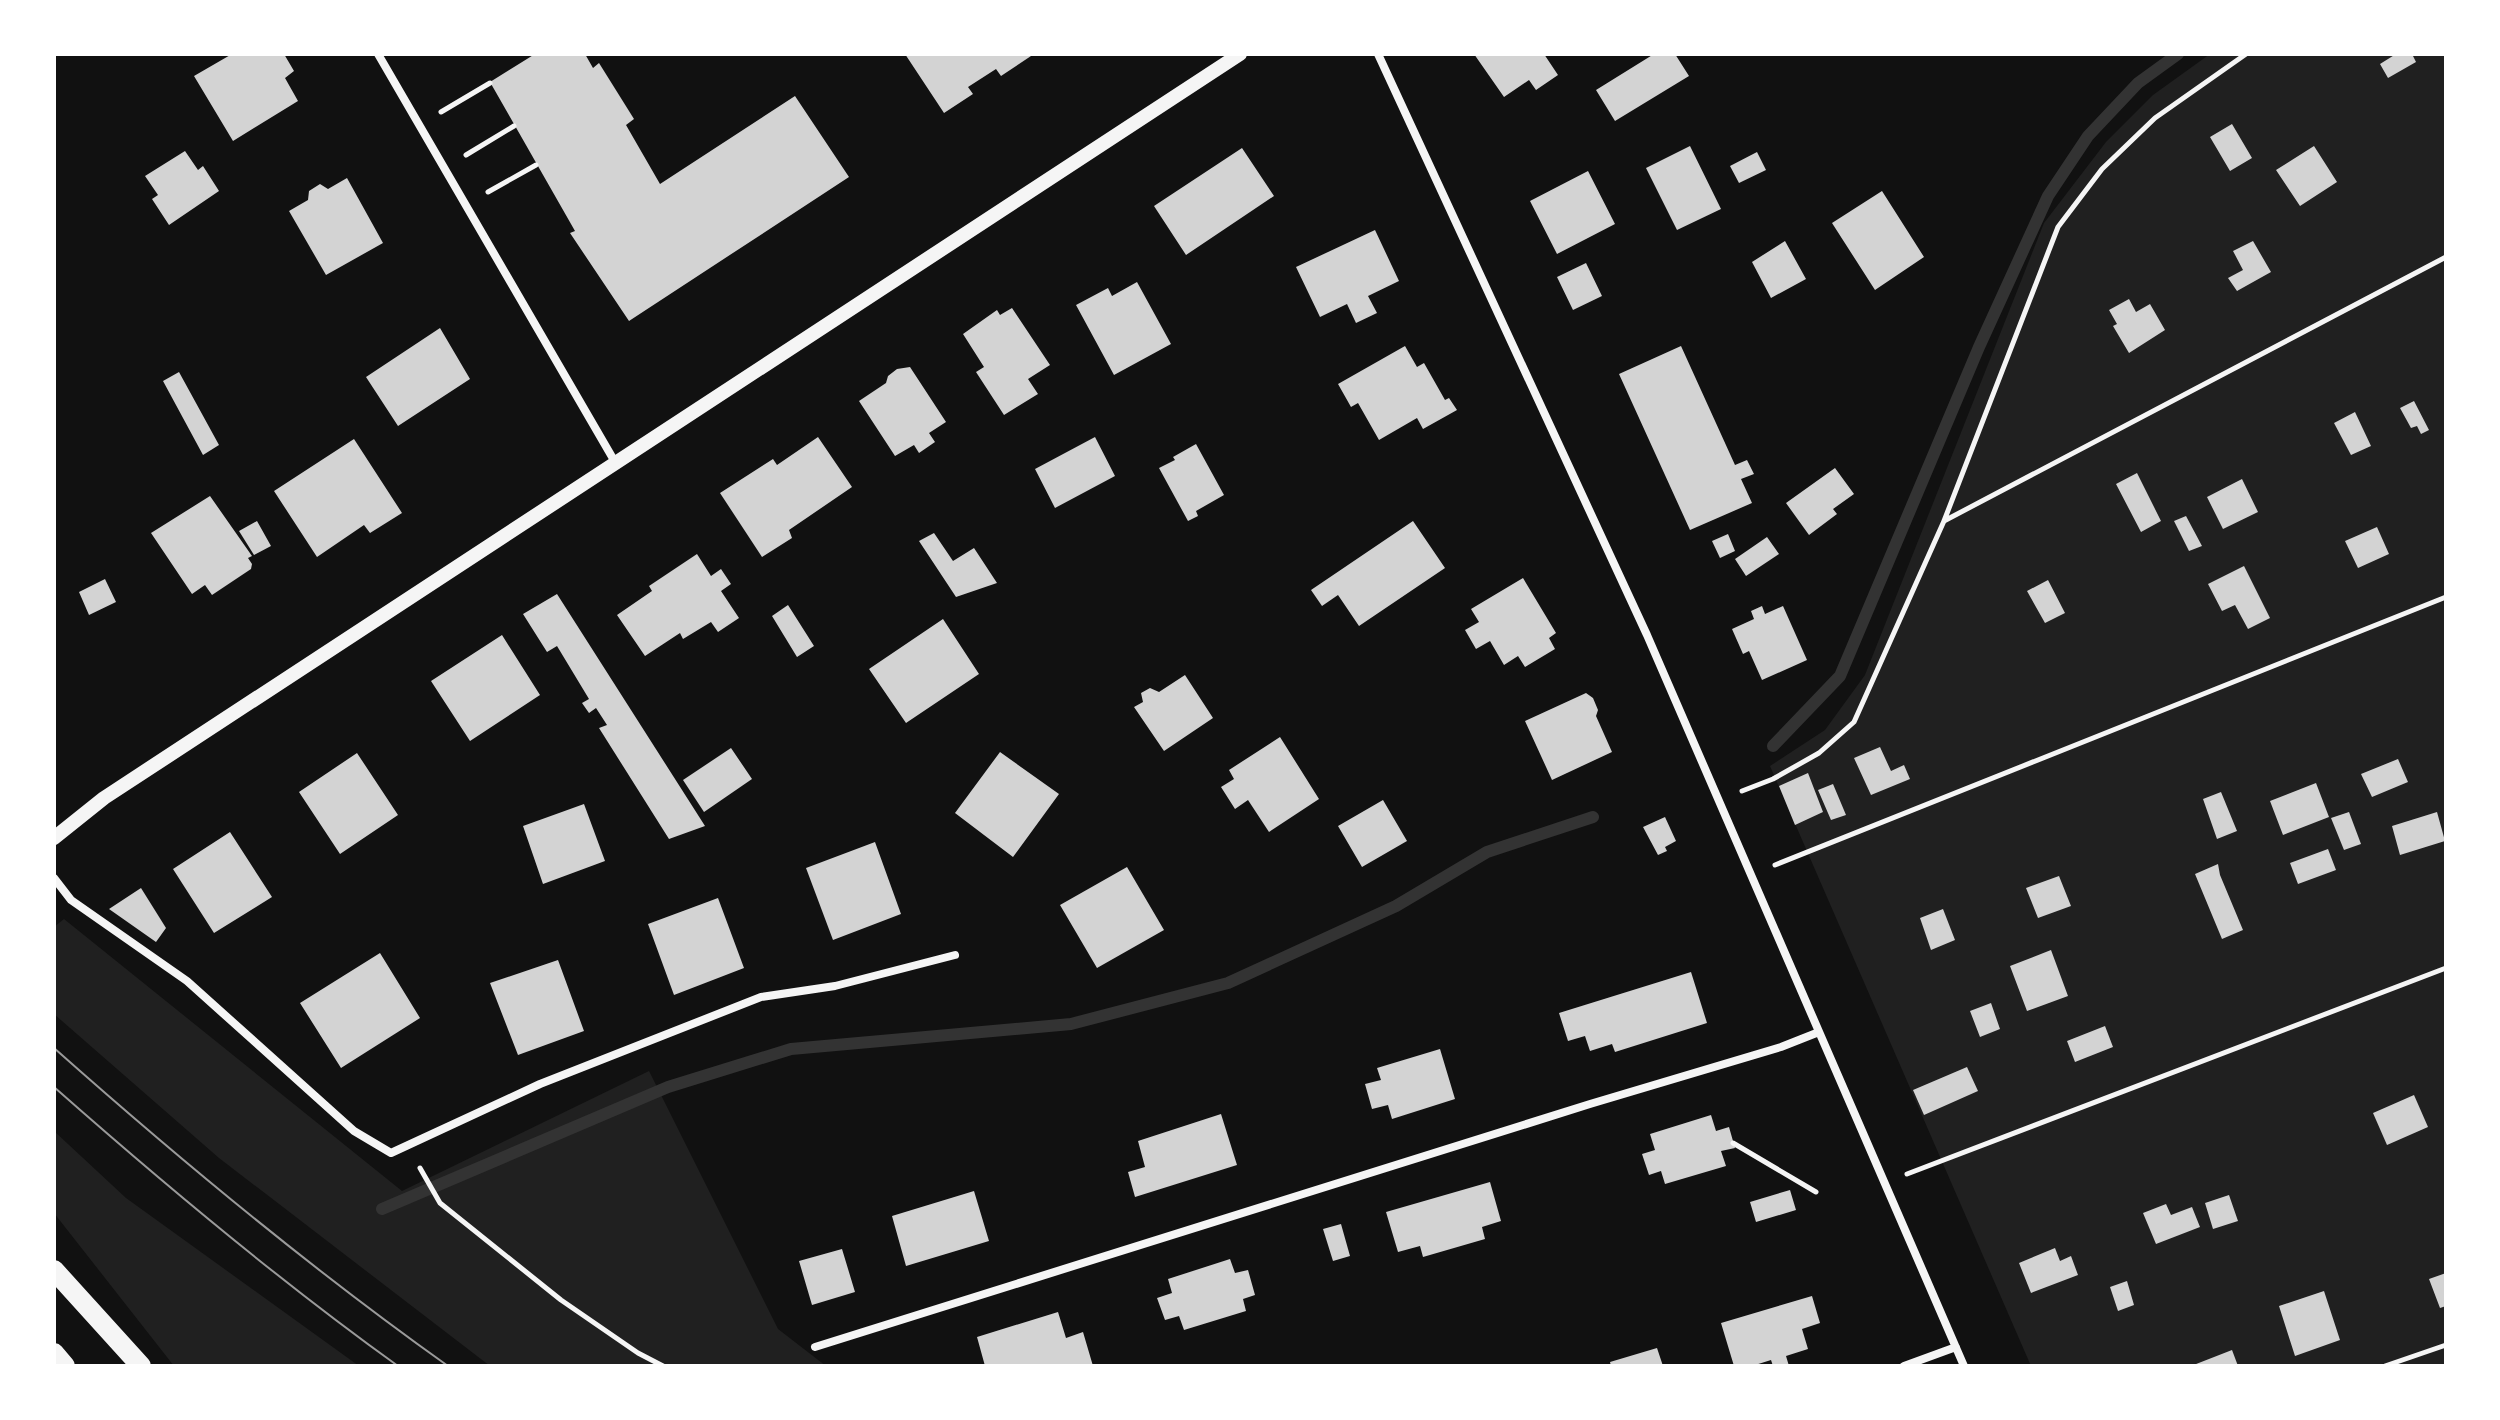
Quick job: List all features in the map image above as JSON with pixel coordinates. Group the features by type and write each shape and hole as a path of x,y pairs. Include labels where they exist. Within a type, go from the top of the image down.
{"main road":[{"path":"54,1270 141,1366"},
{"path":"54,1353 65,1366"}],"street":[{"path":"378,54 615,462"},
{"path":"54,838 104,798 1240,54"},
{"path":"1378,54 1647,635 1964,1366"},
{"path":"54,878 71,900 187,981 354,1131 391,1153 540,1084 761,997 835,986 955,955"},
{"path":"815,1347 1560,1113 1781,1047 1819,1032"},
{"path":"1904,1366 1956,1347"}],"path":[{"path":"1719,800 1773,779 1819,753 1854,722 1944,521 2058,227 2102,169 2155,118 2246,54"},
{"path":"420,125 490,83"},
{"path":"445,168 514,126"},
{"path":"466,204 536,165"},
{"path":"1944,521 2446,257"},
{"path":"1752,875 2446,597"},
{"path":"1883,1183 2446,968"},
{"path":"1733,1143 1816,1192"},
{"path":"419,1165 440,1203 561,1300 638,1353 663,1366"},
{"path":"2385,1366 2446,1345"}],"shaded area":[{"path":"2210,54 2446,54 2446,1366 2031,1366 1770,766 1825,730 1865,675 2044,223 2106,142 2153,95"},
{"path":"64,919 402,1191 649,1071 778,1329 826,1366 490,1366 219,1158 54,1014 54,927"},
{"path":"54,1131 126,1198 359,1366 174,1366 54,1213"}],"building":[{"path":"232,54 284,54 294,71 285,78 298,101 233,141 194,76"},
{"path":"535,54 585,54 593,68 599,63 634,119 626,125 660,184 795,96 849,177 629,321 570,233 575,231 490,82"},
{"path":"905,54 1034,54 1001,76 996,69 968,87 973,94 944,113"},
{"path":"1474,54 1544,54 1558,75 1536,90 1529,80 1504,97"},
{"path":"1654,54 1675,54 1689,76 1615,121 1596,90"},
{"path":"2396,54 2412,54 2416,62 2388,78 2380,64"},
{"path":"2232,124 2252,158 2230,171 2210,137"},
{"path":"1690,146 1721,209 1677,230 1646,168"},
{"path":"2314,146 2337,182 2300,206 2276,170"},
{"path":"1242,148 1274,196 1186,255 1154,206"},
{"path":"185,151 198,170 203,166 219,191 169,225 152,199 158,195 145,176"},
{"path":"1757,152 1766,170 1739,183 1730,166"},
{"path":"1588,171 1615,224 1557,254 1530,201"},
{"path":"347,178 383,243 326,275 289,211 308,200 309,191 320,184 328,189"},
{"path":"1882,191 1924,257 1875,290 1832,223"},
{"path":"1375,230 1399,281 1368,296 1377,313 1356,323 1347,304 1320,317 1296,267"},
{"path":"1785,241 1806,279 1771,298 1752,262"},
{"path":"2253,241 2271,272 2237,291 2228,278 2243,270 2233,251"},
{"path":"1586,263 1602,296 1573,310 1557,277"},
{"path":"1137,282 1171,344 1114,375 1076,305 1108,288 1112,296"},
{"path":"2129,299 2136,312 2150,304 2165,330 2129,353 2113,326 2117,324 2109,310"},
{"path":"1012,308 1050,365 1028,379 1038,394 1004,415 976,372 984,367 963,334 997,310 1000,315"},
{"path":"440,328 470,379 398,426 366,377"},
{"path":"1405,346 1417,367 1424,363 1445,400 1449,398 1457,410 1423,429 1417,418 1379,440 1358,403 1351,407 1338,384"},
{"path":"1681,346 1735,465 1747,460 1754,474 1741,479 1752,503 1690,530 1619,374"},
{"path":"910,367 946,422 929,433 935,442 919,453 914,445 895,456 859,401 886,383 888,376 897,369"},
{"path":"179,372 219,445 203,455 163,381"},
{"path":"2414,401 2429,430 2421,434 2417,426 2411,428 2400,408"},
{"path":"2355,412 2371,446 2351,455 2334,423"},
{"path":"818,437 852,487 789,530 792,538 762,557 720,493 773,459 777,465"},
{"path":"1095,437 1115,476 1055,508 1035,469"},
{"path":"354,439 402,513 370,533 364,525 317,557 274,491"},
{"path":"1196,444 1224,495 1196,511 1198,516 1188,521 1159,468"},
{"path":"1835,468 1854,494 1833,509 1837,514 1809,535 1786,503"},
{"path":"2137,473 2161,521 2141,532 2116,484"},
{"path":"2242,479 2258,512 2223,529 2207,497"},
{"path":"210,496 252,556 248,558 252,564 251,569 212,595 205,585 192,594 151,533"},
{"path":"2186,516 2202,546 2189,551 2174,521"},
{"path":"257,521 271,546 254,555 239,531"},
{"path":"1413,521 1445,568 1359,626 1338,595 1322,606 1311,590"},
{"path":"2377,527 2389,554 2358,568 2345,541"},
{"path":"934,533 953,561 974,548 997,583 956,597 919,541"},
{"path":"1728,534 1735,551 1720,558 1712,541"},
{"path":"1767,537 1779,554 1746,576 1735,559"},
{"path":"697,554 711,576 721,569 731,584 721,591 739,618 718,632 711,622 683,639 680,633 645,656 617,615 652,591 649,586"},
{"path":"2244,566 2270,618 2248,629 2235,605 2222,611 2208,584"},
{"path":"1523,578 1556,633 1549,638 1555,649 1525,667 1518,656 1504,665 1490,641 1476,649 1465,630 1479,622 1471,609"},
{"path":"105,579 116,602 89,615 79,592"},
{"path":"2048,580 2065,613 2045,623 2027,591"},
{"path":"557,594 705,826 669,839 599,728 607,725 596,708 589,713 582,703 589,699 557,646 547,652 523,614"},
{"path":"788,605 814,646 797,657 772,616"},
{"path":"1762,606 1765,614 1783,606 1807,660 1762,680 1749,651 1743,654 1732,629 1754,619 1751,611"},
{"path":"943,619 979,674 906,723 869,669"},
{"path":"502,635 540,695 470,741 431,681"},
{"path":"1185,675 1213,718 1164,751 1134,707 1143,702 1141,693 1150,688 1159,692"},
{"path":"1586,693 1593,698 1598,710 1596,716 1612,752 1552,780 1525,721"},
{"path":"1280,737 1319,799 1269,832 1248,800 1235,809 1221,787 1234,779 1229,770"},
{"path":"1880,747 1891,771 1904,765 1910,779 1871,795 1854,758"},
{"path":"731,748 752,779 704,812 683,780"},
{"path":"1000,752 1059,794 1013,857 955,813"},
{"path":"357,753 398,815 340,854 299,792"},
{"path":"2398,759 2408,782 2372,797 2361,774"},
{"path":"1808,773 1823,812 1795,825 1779,786"},
{"path":"2316,783 2329,817 2283,835 2270,801"},
{"path":"1833,784 1846,815 1831,820 1818,790"},
{"path":"2221,792 2237,831 2217,839 2203,799"},
{"path":"1383,800 1407,841 1362,867 1338,826"},
{"path":"584,804 605,861 543,884 523,826"},
{"path":"2349,812 2361,844 2344,850 2331,818"},
{"path":"2437,812 2445,841 2400,855 2392,826"},
{"path":"1665,817 1676,841 1658,855 1643,827"},
{"path":"230,832 272,897 214,933 173,869"},
{"path":"875,842 901,914 833,940 806,868"},
{"path":"2328,849 2336,870 2298,884 2290,863"},
{"path":"2218,864 2243,930 2222,939 2195,874"},
{"path":"1127,867 1164,930 1097,968 1060,905"},
{"path":"2059,876 2071,906 2038,918 2026,888"},
{"path":"141,888 166,928 156,942 109,909"},
{"path":"718,898 744,968 674,995 648,924"},
{"path":"1943,909 1955,940 1931,950 1920,918"},
{"path":"2051,950 2068,996 2027,1011 2010,966"},
{"path":"380,953 420,1018 341,1068 300,1003"},
{"path":"558,960 584,1031 518,1055 490,983"},
{"path":"1691,972 1707,1023 1615,1052 1612,1044 1590,1051 1585,1036 1568,1041 1559,1013"},
{"path":"1991,1003 2000,1029 1980,1037 1970,1011"},
{"path":"2105,1026 2113,1047 2075,1062 2067,1041"},
{"path":"1440,1049 1455,1099 1392,1119 1388,1105 1372,1109 1365,1084 1381,1080 1377,1068"},
{"path":"1967,1067 1978,1091 1924,1115 1913,1090"},
{"path":"2414,1095 2428,1127 2387,1145 2373,1113"},
{"path":"1221,1114 1237,1165 1135,1197 1128,1172 1145,1167 1138,1141"},
{"path":"1711,1115 1716,1131 1729,1127 1735,1148 1721,1151 1726,1166 1665,1184 1661,1171 1649,1175 1642,1154 1655,1150 1650,1134"},
{"path":"1490,1182 1501,1221 1482,1227 1485,1239 1423,1257 1420,1246 1398,1252 1386,1212"},
{"path":"1790,1190 1796,1210 1756,1222 1750,1202"},
{"path":"974,1191 989,1241 906,1266 892,1216"},
{"path":"2229,1195 2238,1221 2213,1229 2205,1203"},
{"path":"2166,1204 2171,1215 2192,1207 2200,1227 2156,1244 2143,1213"},
{"path":"1341,1224 1350,1256 1333,1261 1323,1229"},
{"path":"2055,1248 2060,1261 2071,1256 2078,1275 2031,1293 2019,1263"},
{"path":"842,1249 855,1292 812,1305 799,1261"},
{"path":"1230,1259 1235,1273 1248,1270 1255,1295 1243,1299 1246,1311 1184,1330 1179,1316 1165,1320 1157,1298 1172,1293 1168,1279"},
{"path":"2446,1273 2446,1306 2440,1308 2429,1279"},
{"path":"2127,1281 2134,1305 2118,1311 2110,1287"},
{"path":"2324,1291 2340,1340 2295,1356 2279,1306"},
{"path":"1812,1296 1820,1323 1802,1329 1808,1349 1786,1356 1789,1366 1773,1366 1771,1360 1752,1366 1734,1366 1721,1323"},
{"path":"1058,1312 1066,1338 1083,1332 1093,1366 985,1366 977,1337"},
{"path":"1657,1348 1663,1366 1611,1366 1610,1362"},
{"path":"2232,1350 2238,1366 2191,1366"}],"waterway":[{"path":"1773,746 1840,676 1979,347 2048,196 2088,136 2138,83 2178,54"},
{"path":"382,1209 668,1087 791,1049 1071,1024 1228,983 1396,906 1487,852 1593,817"}],"tram line":[{"path":"54,1048 246,1212 448,1366"},
{"path":"54,1087 223,1231 398,1366"}]}
